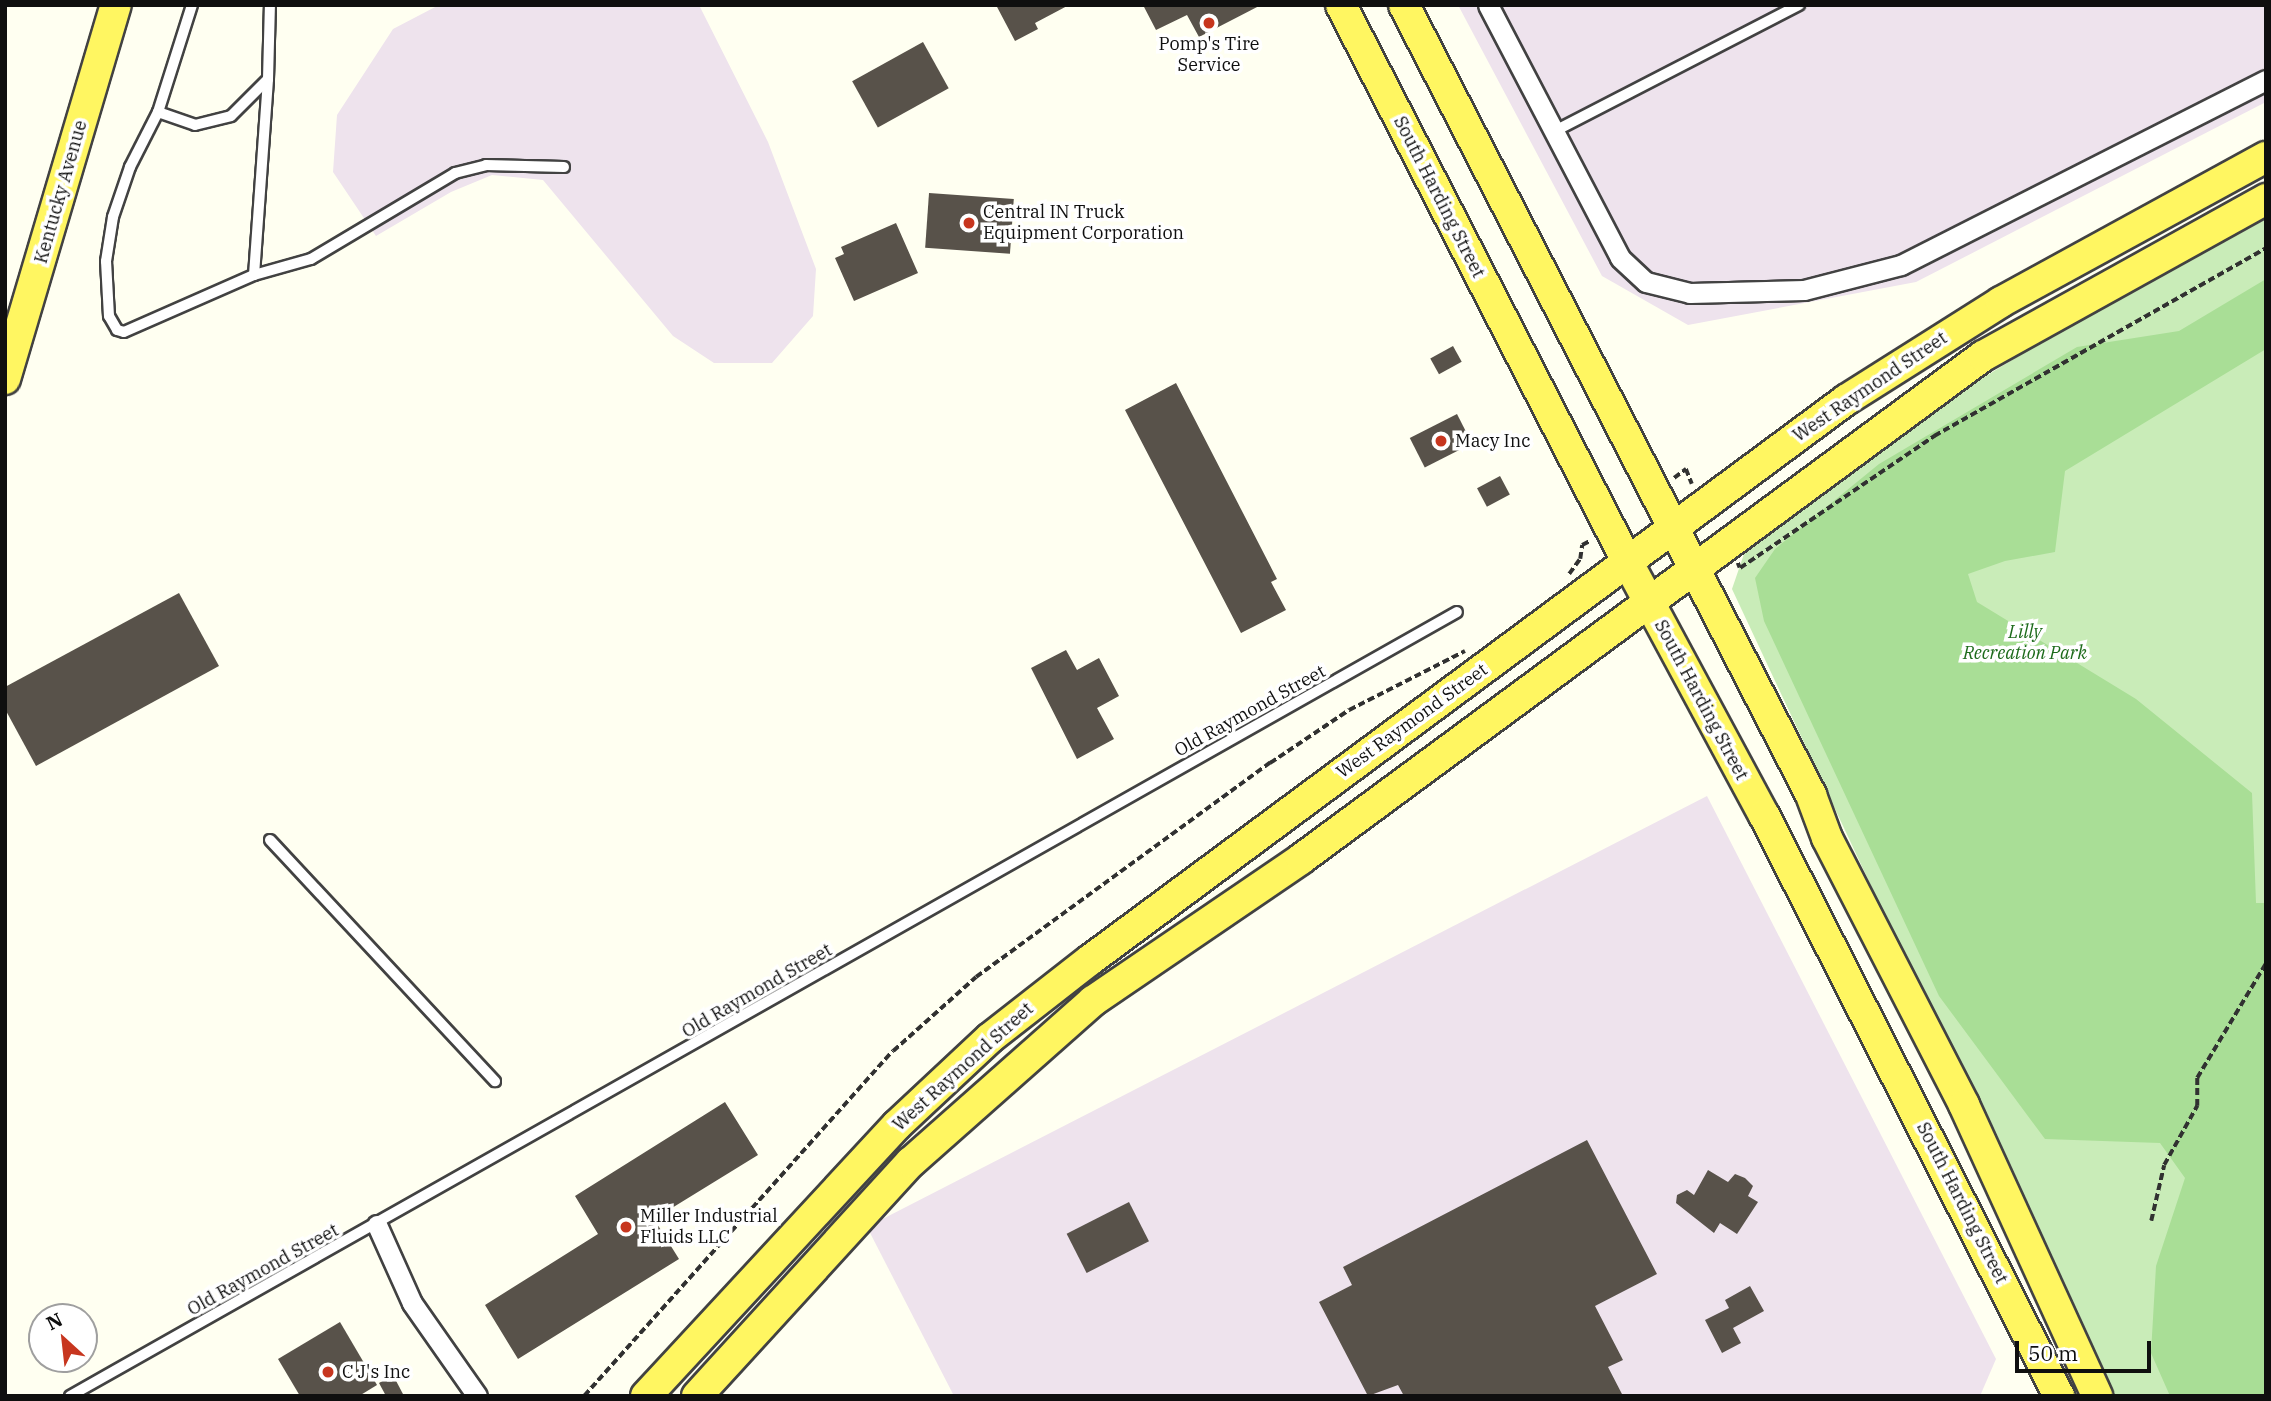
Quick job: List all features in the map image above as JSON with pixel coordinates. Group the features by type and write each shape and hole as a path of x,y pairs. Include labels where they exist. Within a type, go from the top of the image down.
{"main road":[{"name":"Kentucky Avenue","path":"5,379 116,5"},
{"name":"South Harding Street","path":"1341,5 1627,562 1833,951 2059,1396"},
{"path":"1404,5 1811,795 1827,838 1964,1105 2097,1396"},
{"name":"West Raymond Street","path":"646,1396 867,1155 990,1038 1673,528 1928,346 2266,157"},
{"name":"West Raymond Street","path":"697,1396 911,1162 1053,1033 1093,1001 1301,859 1983,356 2266,199"},
{"path":"1833,951 1876,935"}],"street":[{"path":"1488,5 1613,247 1637,275 1673,291 1774,293 1832,286 1917,258 2266,80"},
{"path":"377,1225 412,1303 477,1396"}],"lane":[{"path":"192,5 158,112 130,167 113,217 106,261 112,324 124,332 254,275 311,259 455,173 486,165 565,167"},
{"path":"254,275 268,79 270,5"},
{"path":"1553,132 1799,5"},
{"path":"158,112 195,125 231,116 268,79"},
{"name":"Old Raymond Street","path":"70,1396 377,1225 1457,612"},
{"path":"270,840 495,1081"}],"path":[{"path":"2151,1221 2164,1165 2197,1106 2197,1078 2266,963"}],"shaded area":[{"path":"439,5 699,5 768,142 816,269 813,316 772,363 714,363 673,336 543,180 492,175 451,192 376,236 333,172 337,115 393,29"},
{"path":"1458,5 2266,5 2266,102 1916,282 1688,325 1602,276"},
{"path":"1707,796 1996,1359 1980,1396 954,1396 867,1227"}],"green space":[{"name":"Lilly Recreation Park","path":"2266,219 2266,1396 2110,1396 1732,589 1744,554 1976,382 2073,323"},
{"name":"Lilly Recreation Park","path":"2266,279 2266,349 2065,471 2055,552 2005,561 1968,574 1977,602 2136,699 2252,793 2256,903 2266,903 2266,1396 2170,1396 2151,1353 2156,1266 2185,1178 2160,1143 2045,1139 1939,996 1764,621 1755,578 1775,549 1879,464 2077,347 2179,331"}],"building":[{"path":"996,5 1069,5 1035,23 1038,29 1015,41"},
{"name":"Pomp's Tire Service","path":"1143,5 1261,5 1199,37 1187,15 1156,30"},
{"path":"923,42 949,88 878,128 852,81"},
{"name":"Central IN Truck Equipment Corporation","path":"929,193 1014,199 1010,254 925,248"},
{"path":"896,223 918,273 854,301 835,258 844,254 841,247"},
{"path":"1453,346 1462,362 1439,374 1430,359"},
{"path":"1176,383 1277,579 1271,582 1286,610 1241,633 1125,410"},
{"name":"Macy Inc","path":"1457,414 1472,443 1425,467 1410,438"},
{"path":"1500,476 1510,495 1487,507 1477,488"},
{"path":"179,593 219,666 36,766 5,709 5,687"},
{"path":"1066,650 1077,670 1099,658 1119,696 1097,708 1114,739 1077,759 1031,668"},
{"name":"Miller Industrial Fluids LLC","path":"725,1102 758,1155 654,1219 679,1259 518,1359 485,1305 598,1234 575,1196"},
{"path":"1587,1140 1657,1274 1595,1306 1623,1360 1608,1367 1623,1396 1404,1396 1398,1385 1368,1396 1319,1302 1352,1285 1343,1267"},
{"path":"1708,1170 1728,1182 1735,1174 1745,1178 1753,1186 1748,1196 1758,1202 1737,1234 1720,1223 1714,1233 1676,1203 1677,1195 1687,1190 1694,1195"},
{"path":"1129,1202 1149,1241 1087,1273 1067,1234"},
{"path":"1750,1286 1764,1311 1733,1328 1741,1343 1722,1353 1705,1320 1729,1308 1725,1300"},
{"name":"C J's Inc","path":"340,1322 377,1385 359,1396 300,1396 278,1359"},
{"path":"393,1375 404,1396 386,1396 379,1383"}],"place":[{"name":"Pomp's Tire Service","path":"1209,23"},
{"name":"Central IN Truck Equipment Corporation","path":"969,223"},
{"name":"Macy Inc","path":"1441,441"},
{"name":"Miller Industrial Fluids LLC","path":"626,1227"},
{"name":"C J's Inc","path":"328,1372"}]}
